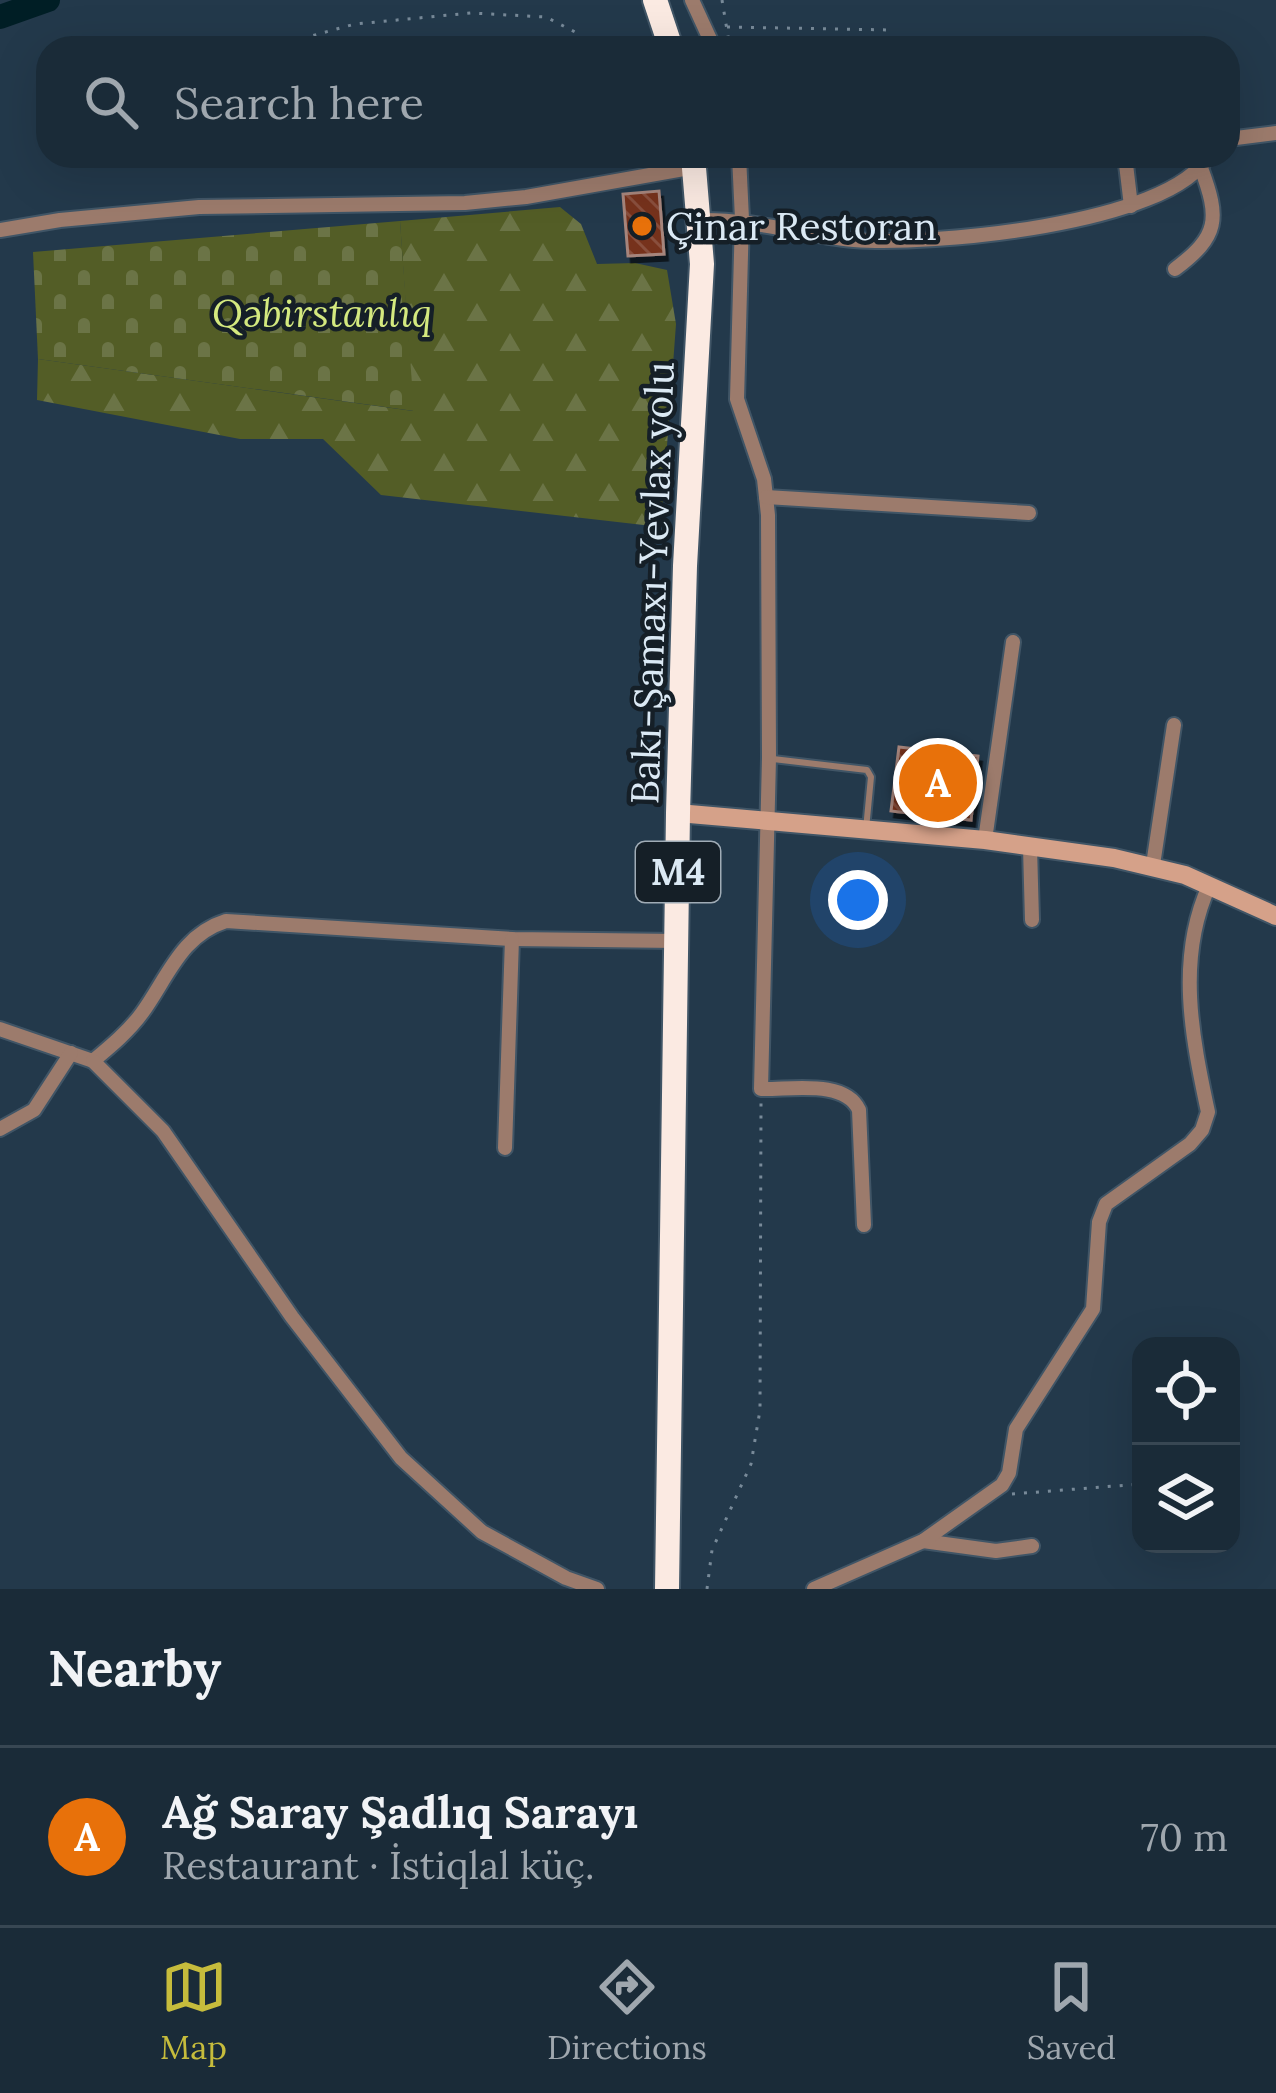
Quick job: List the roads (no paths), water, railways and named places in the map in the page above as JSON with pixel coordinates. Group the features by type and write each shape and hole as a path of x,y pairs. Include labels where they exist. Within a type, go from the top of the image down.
{"highway":[{"path":"655,0 667,36"},
{"name":"Bakı-Şamaxı-Yevlax yolu","path":"667,1589 678,813 685,566 702,264 695,168"}],"street":[{"path":"692,0 708,36"},
{"path":"1240,138 1276,133"},
{"path":"0,230 199,207 466,203 565,191 664,168"},
{"path":"740,168 736,399 766,497 769,758 761,1089 839,1091 854,1098 859,1110 864,1225"},
{"path":"1126,168 1131,206"},
{"path":"700,220 742,219 849,240 894,242 1087,221 1182,184 1199,168"},
{"path":"1174,269 1206,243 1214,226 1206,168"},
{"path":"766,497 1028,513"},
{"path":"985,841 1013,642"},
{"path":"1153,865 1174,725"},
{"path":"678,813 985,841 1153,865 1276,916"},
{"path":"1030,847 1032,920"},
{"path":"814,1589 923,1541 1002,1485 1009,1473 1016,1429 1093,1309 1099,1222 1106,1204 1190,1144 1208,1119 1188,977 1199,907 1209,886"},
{"path":"93,1061 141,1015 189,942 226,921 512,939 677,941"},
{"path":"505,1148 512,939"},
{"path":"0,1029 93,1061 163,1131 292,1317 400,1458 482,1532 566,1578 597,1589"},
{"path":"0,1129 34,1110 71,1053"},
{"path":"923,1541 996,1551 1032,1546"}],"lane":[{"path":"769,758 867,770 871,777 866,831"}],"waterway":[{"path":"0,17 48,0"}],"place":[{"name":"Çinar Restoran","path":"642,226"},
{"name":"Ağ Saray Şadlıq Sarayı","path":"938,783"}],"park label":[{"name":"Qəbirstanlıq","path":"322,313"}]}
